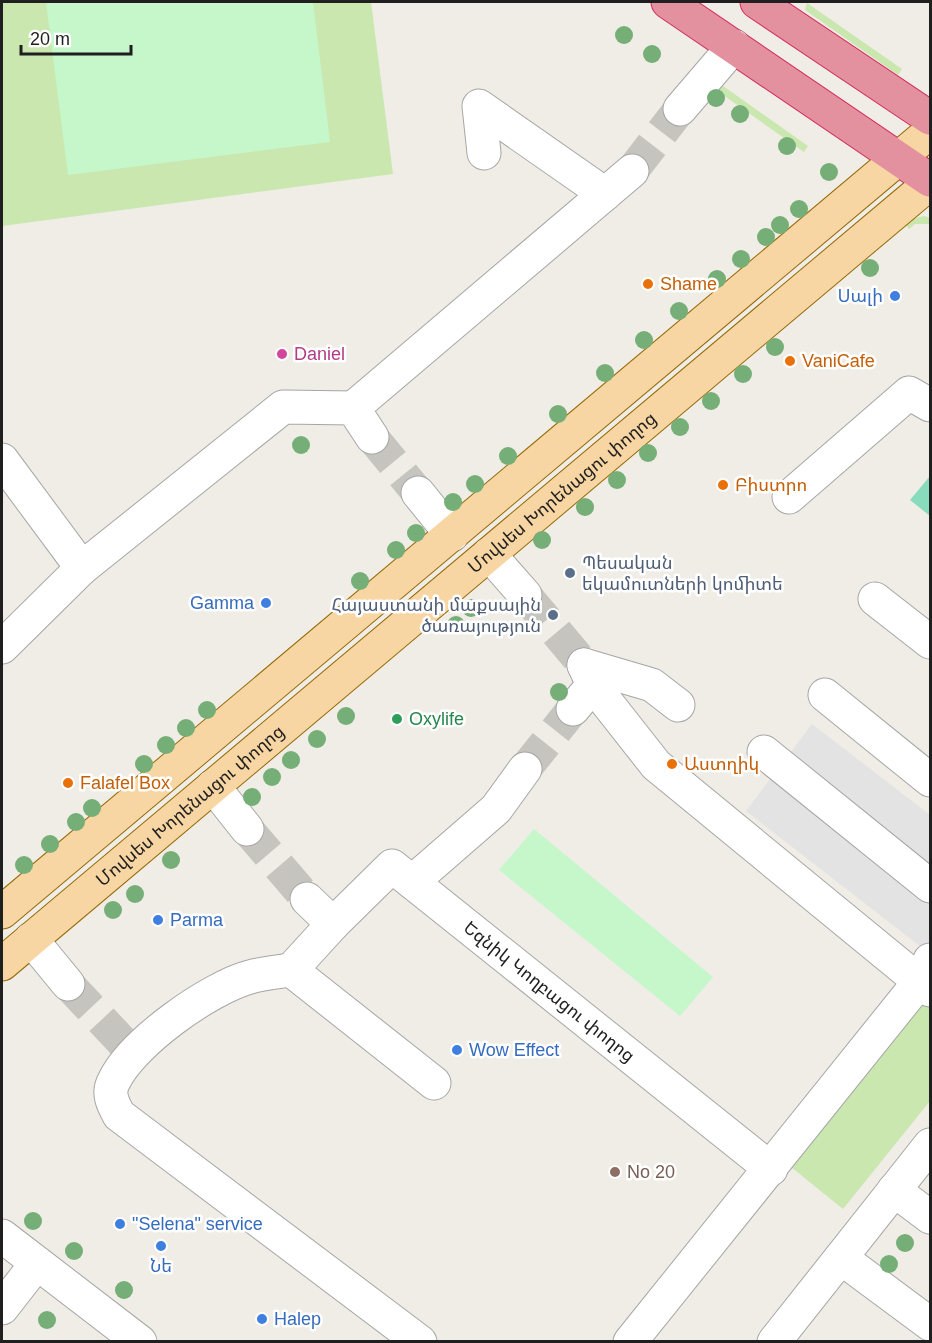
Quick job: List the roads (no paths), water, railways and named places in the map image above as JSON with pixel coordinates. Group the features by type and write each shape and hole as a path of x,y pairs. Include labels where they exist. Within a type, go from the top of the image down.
{"highway":[{"path":"668,2 901,159 930,182"},
{"path":"757,2 930,118"}],"main road":[{"name":"Մովսես Խորենացու փողոց","path":"2,912 901,159 930,132"},
{"name":"Մովսես Խորենացու փողոց","path":"2,964 930,182"},
{"path":"459,530 489,554"}],"street":[{"path":"680,109 734,46"},
{"path":"484,153 479,106 605,194"},
{"path":"2,647 82,568 283,407 353,408 632,171"},
{"path":"789,497 909,393 930,405"},
{"path":"353,408 372,437"},
{"path":"2,460 82,568"},
{"path":"418,493 459,530"},
{"path":"489,554 525,595"},
{"path":"875,599 930,642"},
{"path":"630,1341 927,977 656,765 583,697 584,665 652,685 678,705"},
{"path":"825,695 930,780"},
{"path":"764,752 930,886"},
{"path":"412,882 496,809 525,769"},
{"path":"213,786 248,829"},
{"name":"Եզնիկ Կողբացու փողոց","path":"333,924 392,866 771,1169"},
{"path":"307,899 333,924 291,970 249,977 180,1013 131,1051 113,1082 111,1099 119,1115 420,1341"},
{"path":"31,939 68,984"},
{"path":"291,970 434,1083"},
{"path":"774,1341 930,1145"},
{"path":"894,1190 930,1217"},
{"path":"2,1236 140,1341"},
{"path":"840,1258 930,1324"},
{"path":"2,1308 37,1263"}],"tunnel":[{"path":"632,171 680,109"},
{"path":"372,437 418,493"},
{"path":"525,595 584,665"},
{"path":"525,769 573,709"},
{"path":"247,829 307,899"},
{"path":"68,984 128,1048"}],"place":[{"name":"Shame","path":"648,284"},
{"name":"Սալի","path":"895,296"},
{"name":"Daniel","path":"282,354"},
{"name":"VaniCafe","path":"790,361"},
{"name":"Բիստրո","path":"723,485"},
{"name":"Պեսական եկամուտների կոմիտե","path":"570,573"},
{"name":"Gamma","path":"266,603"},
{"name":"Հայաստանի մաքսային ծառայություն","path":"553,615"},
{"name":"Oxylife","path":"397,719"},
{"name":"Աստղիկ","path":"672,764"},
{"name":"Falafel Box","path":"68,783"},
{"name":"Parma","path":"158,920"},
{"name":"Wow Effect","path":"457,1050"},
{"name":"No 20","path":"615,1172"},
{"name":"\"Selena\" service","path":"120,1224"},
{"name":"Նե","path":"161,1246"},
{"name":"Halep","path":"262,1319"}]}
